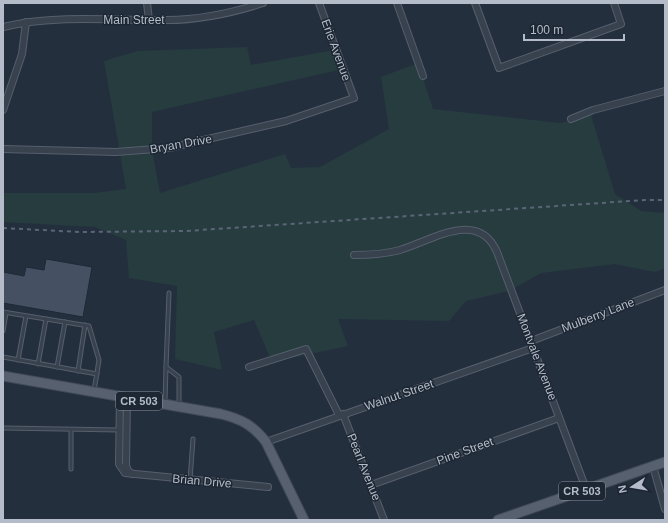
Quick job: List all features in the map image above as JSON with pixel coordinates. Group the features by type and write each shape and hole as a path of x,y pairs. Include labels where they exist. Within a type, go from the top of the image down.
{"main road":[{"name":"CR 503","path":"3,376 239,419 253,427 266,442 304,520"},
{"name":"CR 503","path":"498,520 665,462"}],"street":[{"path":"148,3 148,20"},
{"name":"Main Street","path":"3,27 26,22 200,18 263,3"},
{"name":"Erie Avenue","path":"319,3 354,98"},
{"path":"397,3 423,76"},
{"path":"475,3 499,68 621,24 614,3"},
{"path":"3,110 22,54 26,22"},
{"path":"571,119 593,110 665,91"},
{"name":"Bryan Drive","path":"3,149 116,152 169,148 271,125 354,98"},
{"name":"Montvale Avenue","path":"354,255 385,253 459,229 478,232 488,239 496,248 586,489"},
{"name":"Mulberry Lane","path":"531,341 665,290"},
{"name":"Walnut Street","path":"266,442 533,348"},
{"name":"Pearl Avenue","path":"249,367 306,349 341,415 372,485 384,520"},
{"path":"124,397 126,464 128,472 137,476"},
{"name":"Brian Drive","path":"124,397 120,430 120,468 125,473 137,476 268,487"},
{"name":"Pine Street","path":"372,485 559,418"},
{"path":"653,466 665,509"}],"lane":[{"path":"165,405 169,292"},
{"path":"3,331 4,313 89,326 99,360 94,392"},
{"path":"18,360 26,316"},
{"path":"38,364 46,319"},
{"path":"57,367 64,322"},
{"path":"78,371 85,325"},
{"path":"3,357 97,374"},
{"path":"166,367 179,377 179,407"},
{"path":"3,428 120,430"},
{"path":"71,430 71,469"},
{"path":"190,480 193,439"}],"green space":[{"path":"247,47 251,65 334,50 343,69 152,112 152,150 160,193 285,154 291,168 320,167 389,129 381,77 418,63 433,109 560,123 591,115 615,194 641,211 665,213 665,268 655,272 615,264 541,273 509,291 466,301 449,321 338,319 348,346 272,362 254,320 214,332 222,370 175,359 177,286 129,278 126,240 95,227 3,222 3,193 93,193 126,189 104,61 137,51"}],"building":[{"path":"46,259 92,267 83,317 3,303 3,272 24,276 26,267 44,270"}],"railway":[{"path":"3,228 79,232 186,231 645,200 665,200"}]}
